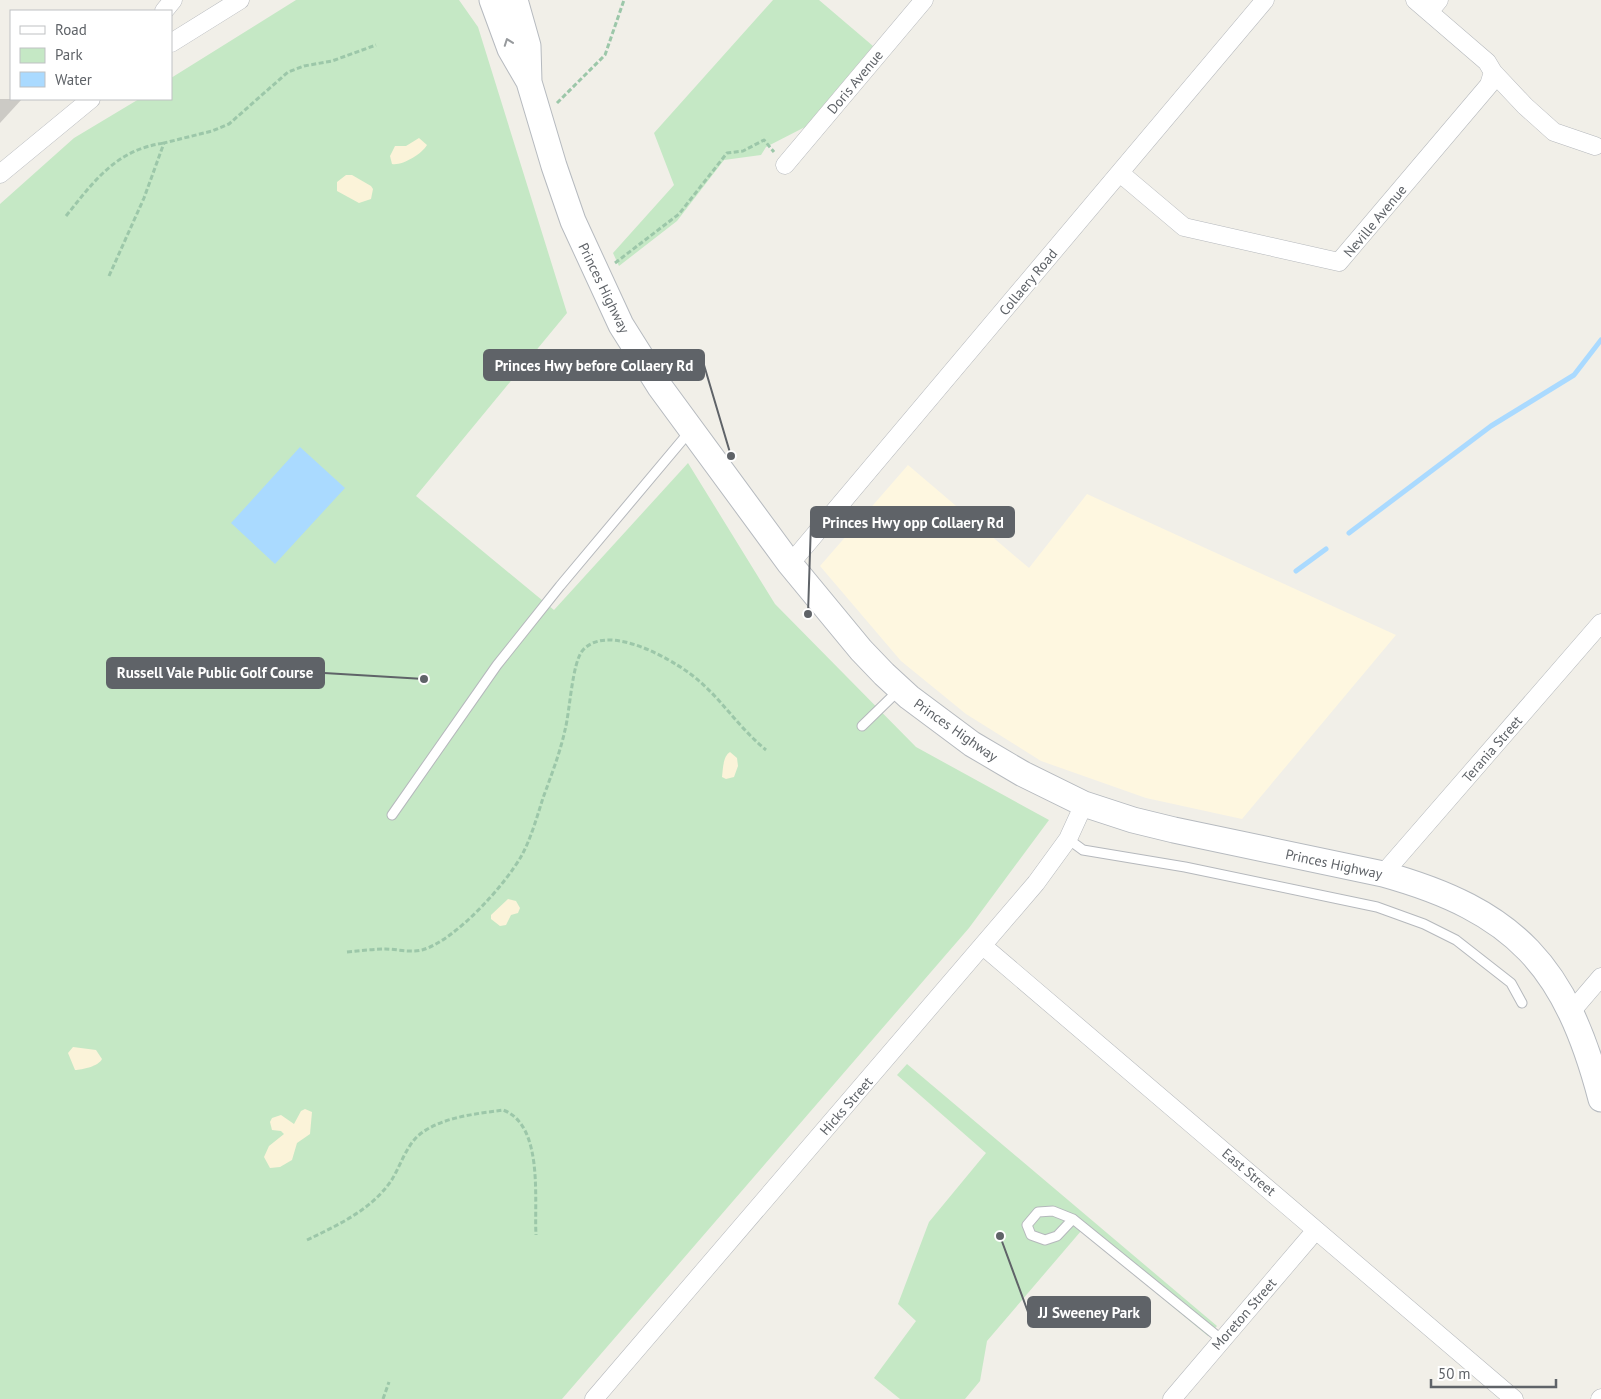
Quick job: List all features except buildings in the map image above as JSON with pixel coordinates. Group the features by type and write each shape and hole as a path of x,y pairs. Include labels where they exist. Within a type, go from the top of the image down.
{"main road":[{"name":"Princes Highway","path":"492,0 510,49 530,82"},
{"name":"Princes Highway","path":"514,0 528,46 530,82 573,221 600,284 639,355 691,429 790,564 861,650 900,689 943,724 972,744 1023,774 1084,804 1149,824 1383,874 1420,884 1452,897 1490,917 1526,946 1550,975 1571,1012 1584,1042 1601,1099"}],"street":[{"path":"165,10 173,0"},
{"path":"172,42 240,0"},
{"name":"Doris Avenue","path":"785,165 924,0"},
{"name":"Collaery Road","path":"790,564 1265,0"},
{"path":"1415,0 1434,6 1487,62 1525,106 1554,132 1595,146"},
{"name":"Neville Avenue","path":"1120,173 1184,227 1339,262 1489,85 1494,72"},
{"path":"0,174 90,100"},
{"name":"Terania Street","path":"1383,874 1601,623"},
{"name":"Hicks Street","path":"594,1399 1036,883 1068,839 1084,804"},
{"name":"East Street","path":"983,946 1514,1399"},
{"path":"1571,1012 1601,977"},
{"name":"Moreton Street","path":"1172,1399 1316,1230"}],"lane":[{"path":"392,816 497,665 691,429"},
{"path":"862,726 900,689"},
{"path":"1068,839 1083,850 1186,867 1377,907 1424,924 1456,940 1511,983 1522,1003"},
{"path":"1073,1219 1057,1236 1045,1240 1031,1235 1027,1225 1038,1212 1053,1212 1073,1219 1222,1340"}],"path":[{"path":"557,103 605,55 624,0"},
{"path":"66,216 108,167 144,146 212,131 229,124 288,72 304,66 332,61 376,45"},
{"path":"613,265 679,214 727,153 744,151 764,140 785,165"},
{"path":"109,276 147,190 164,143"},
{"path":"347,952 384,949 422,950 439,942 464,925 510,873 522,854 533,828 565,732 572,698 574,672 578,658 583,650 591,644 622,640 640,646 676,664 702,681 719,698 749,736 766,750"},
{"path":"307,1240 343,1222 371,1203 389,1184 418,1136 445,1121 503,1110 517,1119 532,1147 536,1235"},
{"path":"383,1399 389,1382"}],"shaded area":[{"path":"908,465 1029,568 1087,494 1396,635 1242,819 1146,798 1041,761 966,714 901,661 820,566"}],"green space":[{"path":"296,0 459,0 478,27 567,313 416,496 554,610 688,463 775,604 916,747 1049,820 969,928 562,1399 0,1399 0,204 74,138 137,100 172,100 172,77"},
{"path":"773,0 819,0 873,46 805,127 766,147 761,155 724,160 677,221 619,266 613,253 674,185 654,133"},
{"path":"907,1064 1217,1326 1208,1336 1081,1231 987,1341 980,1381 965,1399 900,1399 874,1378 916,1321 898,1304 929,1222 986,1153 897,1075"}],"sand":[{"path":"419,138 427,145 421,152 411,159 392,164 390,156 395,146 406,146"},
{"path":"346,175 352,175 371,186 373,189 371,199 359,203 337,191 337,182"},
{"path":"730,752 737,758 738,766 734,777 726,779 722,777 723,767 726,756"},
{"path":"508,899 516,901 520,908 518,913 511,915 506,925 500,926 491,919 491,915"},
{"path":"73,1047 96,1050 102,1059 94,1066 75,1070 68,1053"},
{"path":"305,1109 312,1112 310,1134 297,1143 292,1160 280,1167 270,1168 264,1157 269,1146 284,1134 281,1131 272,1130 270,1122 272,1118 281,1115 294,1124 301,1111"}],"water":[{"path":"300,447 345,488 275,564 231,523"}],"waterway":[{"path":"1349,533 1491,426 1574,375 1601,340"},
{"path":"1296,571 1326,549"}],"place":[{"name":"Princes Hwy before Collaery Rd","path":"731,456"},
{"name":"Princes Hwy opp Collaery Rd","path":"808,614"},
{"name":"Russell Vale Public Golf Course","path":"424,679"},
{"name":"JJ Sweeney Park","path":"1000,1236"}]}
